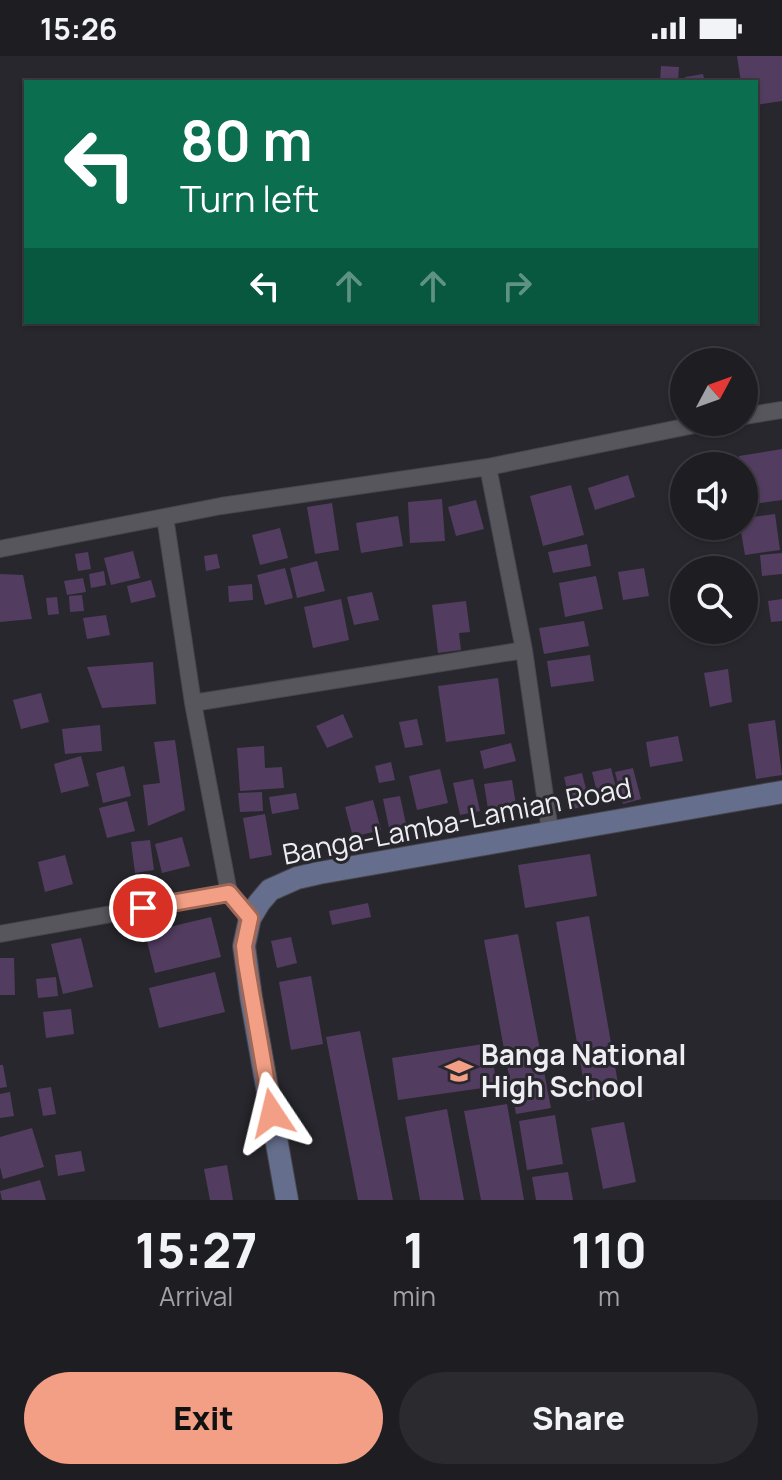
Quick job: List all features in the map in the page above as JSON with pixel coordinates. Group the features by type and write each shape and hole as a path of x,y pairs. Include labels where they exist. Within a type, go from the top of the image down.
{"main road":[{"name":"Banga-Lamba-Lamian Road","path":"250,918 270,890 297,878 782,792"},
{"path":"250,918 244,946 246,963 287,1200"}],"street":[{"path":"758,414 782,410"},
{"path":"0,549 221,506 488,467 670,430"},
{"path":"488,467 524,650 550,831"},
{"path":"165,517 193,703 229,893 250,918"},
{"path":"193,703 524,650"},
{"path":"0,934 229,893"}],"building":[{"path":"737,56 782,56 782,101 758,105 758,80 741,80"},
{"path":"661,66 679,67 678,80 660,80"},
{"path":"703,74 704,80 686,80 685,77"},
{"path":"782,449 782,500 758,503 758,453"},
{"path":"628,475 635,497 595,510 588,488"},
{"path":"571,485 584,535 543,546 530,496"},
{"path":"442,499 445,541 410,543 408,502"},
{"path":"476,500 484,529 456,536 448,507"},
{"path":"332,503 339,550 315,554 307,507"},
{"path":"775,514 780,550 745,555 742,540 758,540 758,516"},
{"path":"398,516 403,546 361,553 356,523"},
{"path":"280,528 288,558 260,565 252,535"},
{"path":"587,544 591,566 553,573 548,552"},
{"path":"133,551 140,578 111,585 104,558"},
{"path":"88,552 91,569 78,571 75,554"},
{"path":"782,553 782,574 762,576 760,555"},
{"path":"217,554 220,568 206,571 204,556"},
{"path":"317,561 325,591 297,598 290,568"},
{"path":"285,568 293,598 265,605 257,575"},
{"path":"644,568 649,596 623,600 618,572"},
{"path":"104,571 106,585 91,588 89,574"},
{"path":"0,574 23,575 32,619 0,622"},
{"path":"596,576 603,609 565,617 559,583"},
{"path":"83,578 86,592 67,595 64,581"},
{"path":"151,580 156,597 131,603 127,586"},
{"path":"252,584 253,600 229,602 228,586"},
{"path":"372,592 379,620 354,625 347,597"},
{"path":"82,595 84,611 70,612 69,596"},
{"path":"57,597 59,614 48,615 46,598"},
{"path":"341,599 349,640 313,648 304,607"},
{"path":"782,599 782,621 771,622 768,601"},
{"path":"466,601 470,632 459,633 461,650 438,653 432,605"},
{"path":"106,615 110,635 87,639 83,618"},
{"path":"584,621 589,646 544,654 539,628"},
{"path":"590,655 594,681 551,687 547,661"},
{"path":"153,662 156,704 102,708 87,667"},
{"path":"728,669 732,702 710,707 704,673"},
{"path":"498,678 505,734 446,742 438,686"},
{"path":"41,693 49,722 21,729 13,700"},
{"path":"343,714 353,737 327,748 316,726"},
{"path":"417,719 423,745 405,748 399,722"},
{"path":"775,720 782,775 756,779 748,724"},
{"path":"100,725 102,751 65,754 62,729"},
{"path":"678,736 683,761 650,767 646,742"},
{"path":"175,740 185,810 148,826 143,785 160,783 154,742"},
{"path":"511,743 516,761 484,769 480,751"},
{"path":"264,746 265,768 282,767 284,788 240,791 237,748"},
{"path":"81,756 89,786 61,793 54,764"},
{"path":"391,762 395,780 379,783 375,766"},
{"path":"124,766 131,796 103,803 96,773"},
{"path":"611,768 619,799 600,804 592,772"},
{"path":"633,768 641,799 623,804 615,772"},
{"path":"440,769 448,803 417,810 409,776"},
{"path":"582,773 590,805 572,809 564,777"},
{"path":"473,779 480,811 460,815 453,783"},
{"path":"512,780 516,805 488,809 484,784"},
{"path":"262,792 263,811 240,812 238,793"},
{"path":"296,793 299,809 272,814 269,797"},
{"path":"400,796 406,824 389,828 383,799"},
{"path":"373,800 381,830 353,837 345,807"},
{"path":"127,801 135,831 107,838 99,808"},
{"path":"265,814 272,855 250,859 243,818"},
{"path":"182,837 190,866 162,873 155,844"},
{"path":"150,840 154,870 135,873 131,842"},
{"path":"590,854 597,896 525,908 518,865"},
{"path":"65,855 73,884 45,892 38,862"},
{"path":"368,903 371,917 332,925 329,911"},
{"path":"589,916 620,1095 587,1101 556,922"},
{"path":"211,917 221,957 155,973 145,933"},
{"path":"518,934 551,1108 516,1114 484,940"},
{"path":"291,937 297,963 277,968 271,941"},
{"path":"81,938 93,987 63,994 51,944"},
{"path":"0,958 14,958 15,995 0,995"},
{"path":"215,972 225,1012 159,1028 149,988"},
{"path":"311,976 323,1044 291,1050 279,982"},
{"path":"56,977 58,996 38,998 36,979"},
{"path":"71,1009 74,1034 46,1038 43,1012"},
{"path":"360,1031 393,1200 358,1200 326,1037"},
{"path":"490,1043 497,1086 398,1100 392,1058"},
{"path":"0,1065 3,1065 7,1087 0,1088"},
{"path":"51,1087 56,1114 43,1116 38,1089"},
{"path":"10,1092 14,1116 0,1118 0,1094"},
{"path":"507,1104 524,1200 481,1200 464,1111"},
{"path":"447,1109 464,1200 420,1200 405,1117"},
{"path":"555,1115 563,1164 527,1170 519,1121"},
{"path":"624,1122 636,1182 603,1189 591,1128"},
{"path":"32,1128 44,1167 3,1179 0,1137"},
{"path":"81,1151 85,1171 58,1176 55,1155"},
{"path":"227,1165 233,1200 210,1200 204,1169"},
{"path":"568,1172 573,1200 536,1200 532,1177"},
{"path":"40,1180 46,1200 2,1200 0,1191"}],"place":[{"name":"Banga National High School","path":"459,1071"}],"route":[{"path":"143,908 229,893 250,918 244,946 272,1113"}]}
